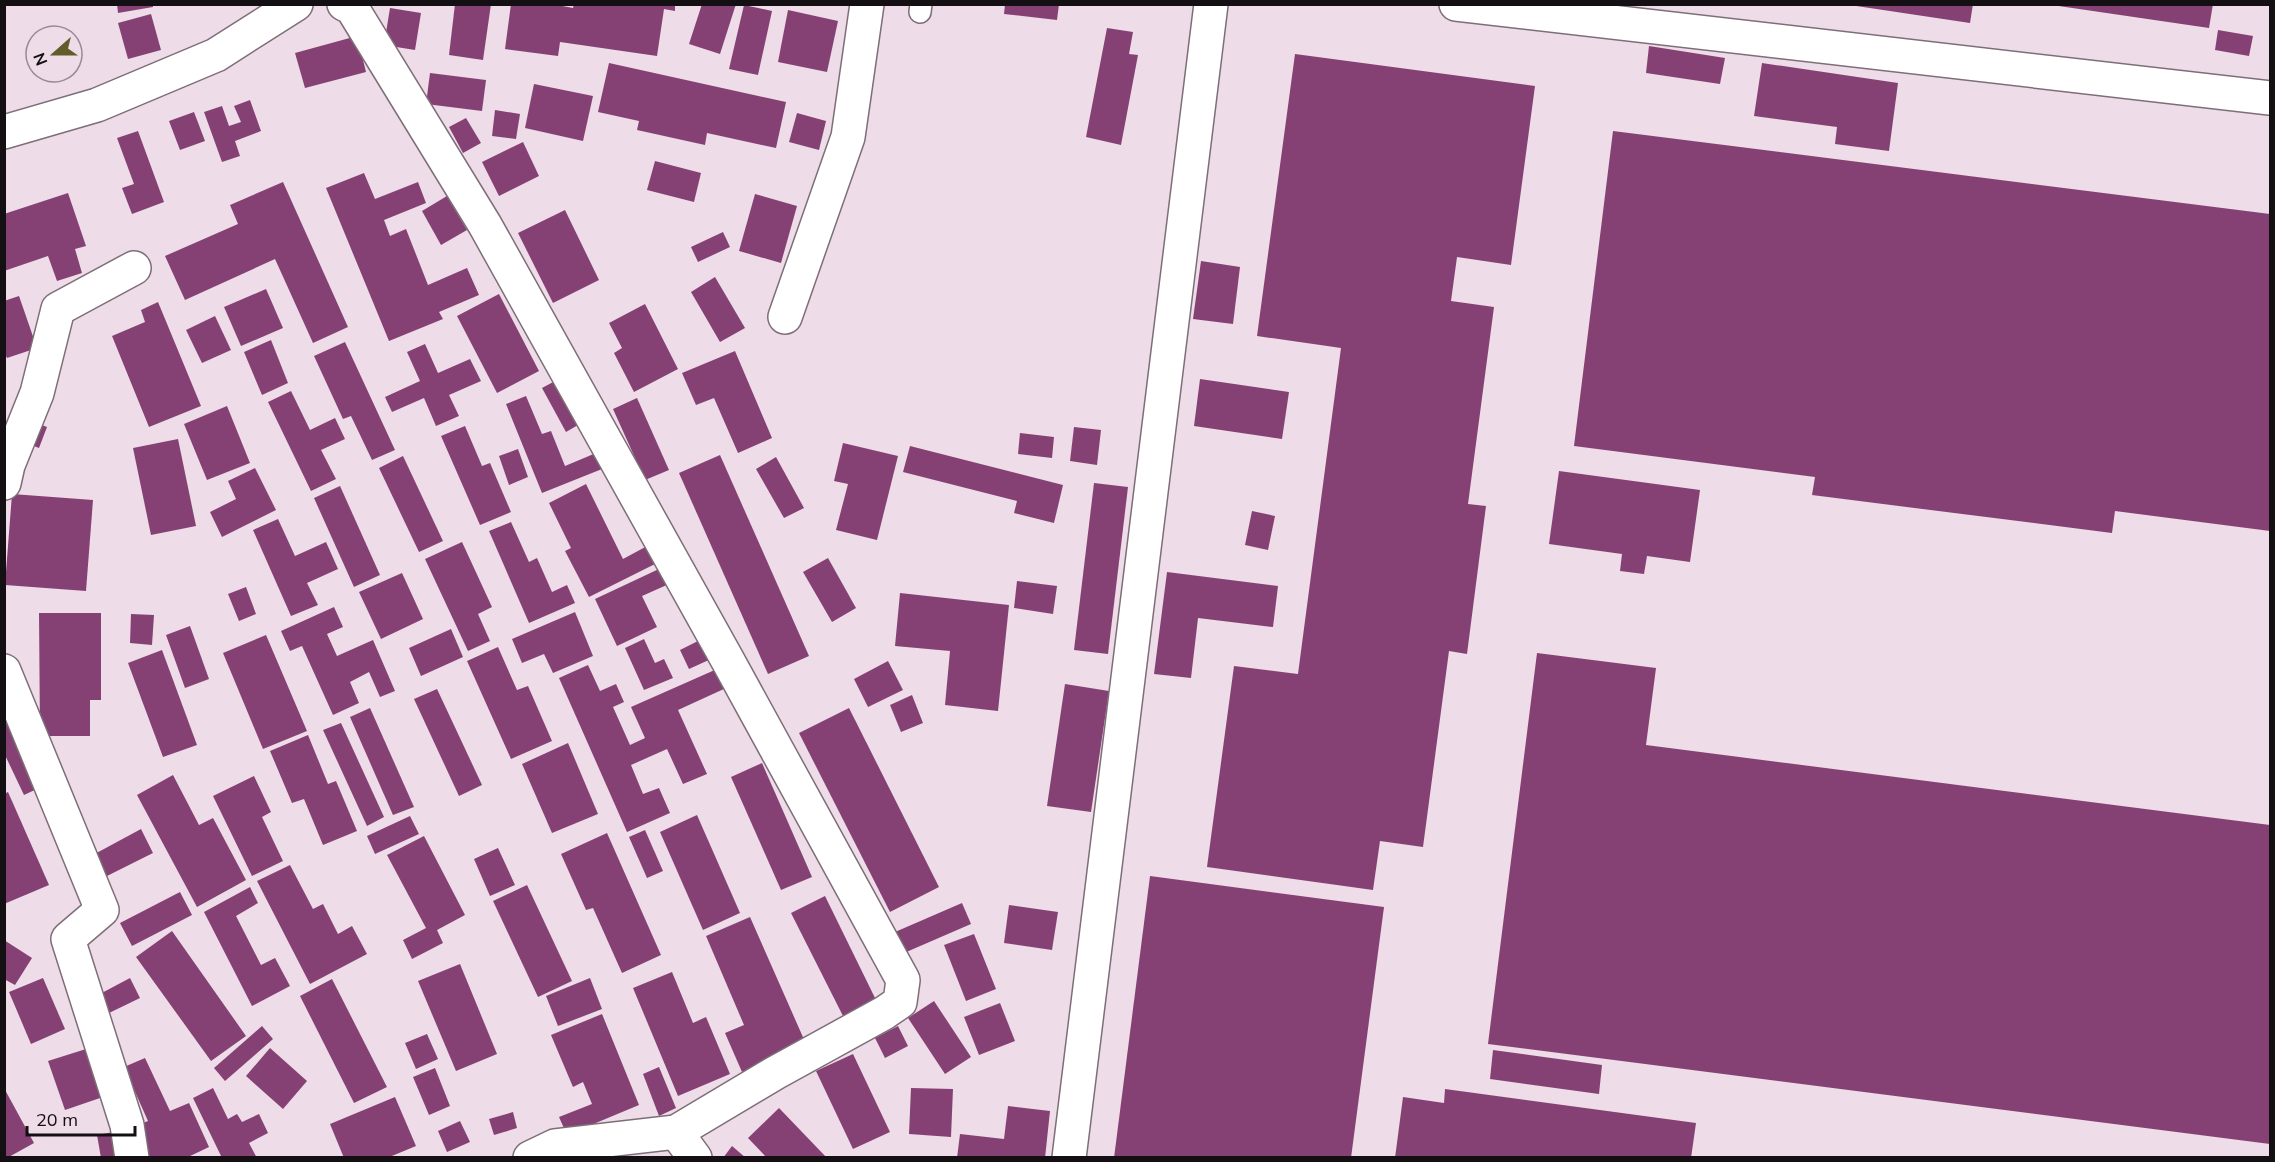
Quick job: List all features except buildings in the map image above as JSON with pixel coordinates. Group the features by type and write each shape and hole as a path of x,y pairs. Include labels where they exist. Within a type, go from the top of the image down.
{"street":[{"path":"4,132 97,105 216,55 296,4"},
{"path":"344,4 352,8 485,225 903,980 900,1002 884,1013 775,1073 676,1132 555,1146 530,1158"},
{"path":"785,317 848,137 867,4"},
{"path":"1069,1158 1211,4"},
{"path":"1456,4 2271,98"},
{"path":"4,483 8,465 37,393 58,309 134,268"},
{"path":"4,671 102,910 68,939 127,1125 132,1158"},
{"path":"676,1132 695,1158"}]}
